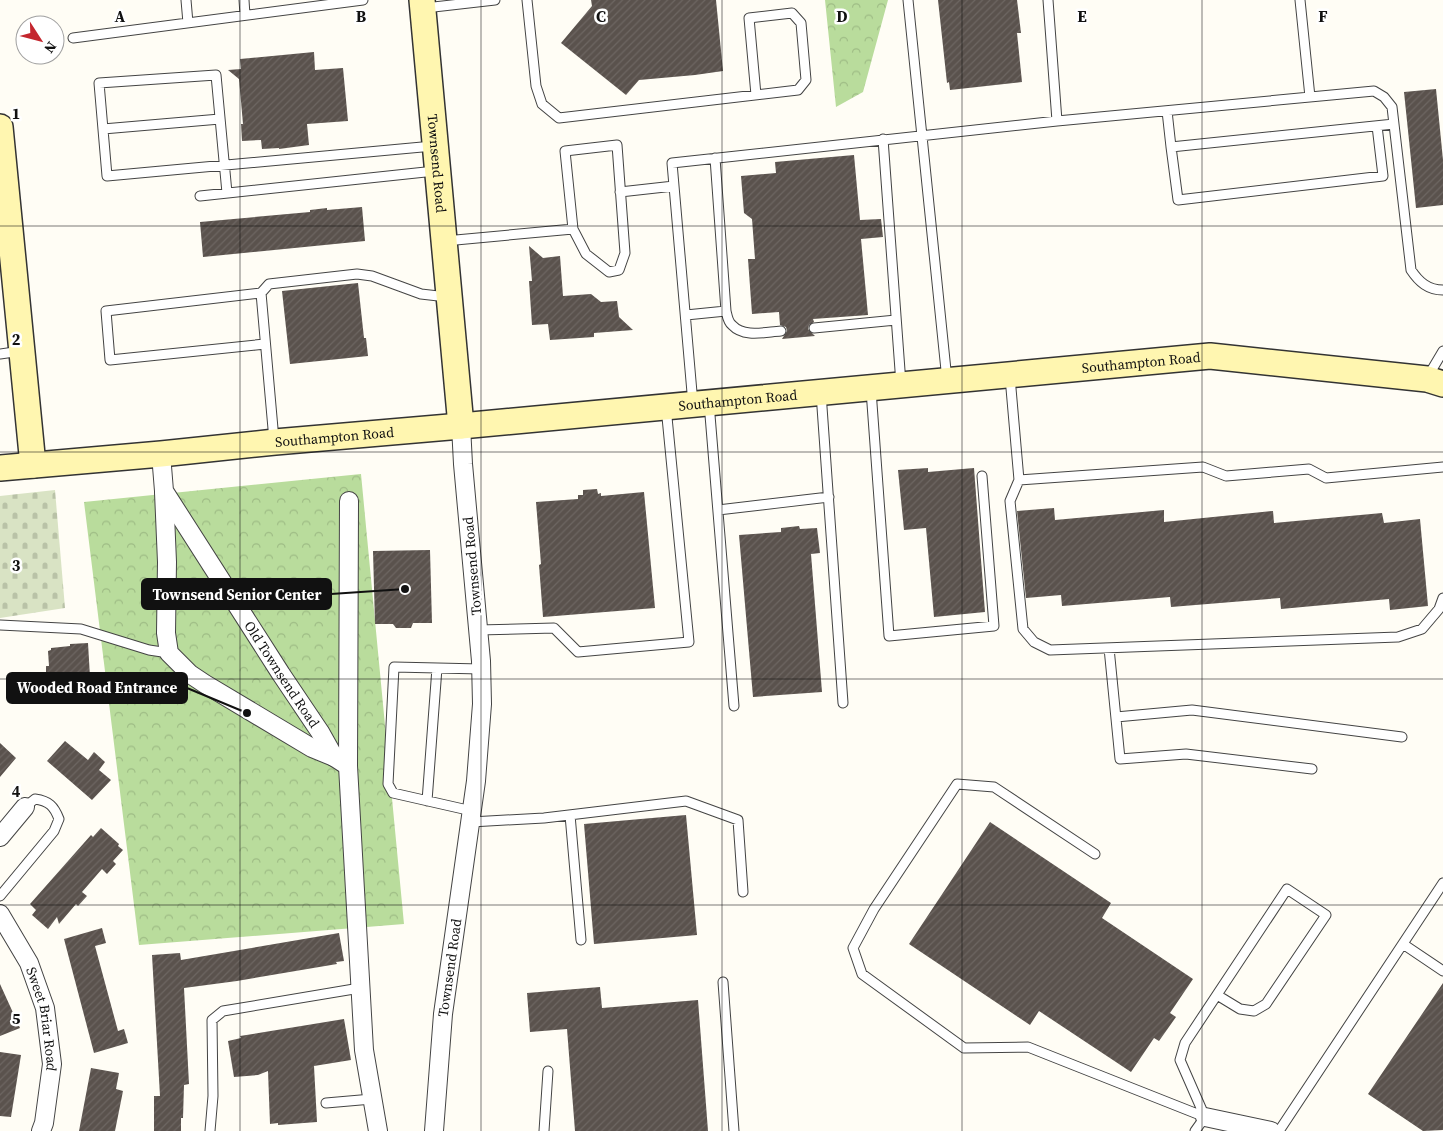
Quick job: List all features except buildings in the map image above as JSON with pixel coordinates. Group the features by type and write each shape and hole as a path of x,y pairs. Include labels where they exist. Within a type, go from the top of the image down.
{"street":[{"name":"Townsend Road","path":"422,4 461,426 481,669 482,704 472,817 443,1014 434,1131"},
{"path":"0,127 10,353 32,465"},
{"name":"Southampton Road","path":"0,468 1210,356 1435,381"},
{"name":"Old Townsend Road","path":"161,454 167,562 166,633 169,653 190,674 205,684 312,748 341,762"},
{"name":"Old Townsend Road","path":"164,492 281,674 341,762"},
{"path":"349,501 341,762 364,1050 378,1131"},
{"path":"0,836 25,807"},
{"name":"Sweet Briar Road","path":"0,914 29,963 45,1008 52,1064 44,1123 41,1131"},
{"path":"1200,1124 1271,1131"}],"lane":[{"path":"186,0 188,23"},
{"path":"244,0 245,15"},
{"path":"73,38 364,0"},
{"path":"422,4 495,0"},
{"path":"527,0 536,86 542,104 559,118 756,95 798,90 806,80 802,23 792,13 749,18 756,95"},
{"path":"908,0 947,380"},
{"path":"1048,0 1057,121"},
{"path":"1300,0 1310,97"},
{"path":"227,193 224,165 216,75 99,83 107,176 224,165 435,146"},
{"path":"734,706 718,510 686,315 672,162 1057,121 1374,91 1384,96 1392,107 1411,270 1418,280 1428,287 1443,290"},
{"path":"1167,110 1178,200 1383,176 1377,126"},
{"path":"103,129 220,119"},
{"path":"1171,147 1394,124"},
{"path":"883,139 901,385"},
{"path":"617,145 625,253 619,270 609,272 586,254 573,229 565,151 617,145"},
{"path":"715,158 726,311 730,324 741,332 781,331"},
{"path":"200,196 438,171"},
{"path":"620,192 674,186"},
{"path":"445,241 573,229"},
{"path":"274,442 262,293 269,284 357,274 372,276 421,294 450,298"},
{"path":"262,293 106,311 110,360 265,344"},
{"path":"686,315 726,311"},
{"path":"814,328 896,320"},
{"path":"1435,381 1443,351"},
{"path":"1009,375 1019,480 1010,502 1023,629 1034,642 1050,650 1398,638 1422,629 1439,609 1443,598"},
{"path":"870,388 889,636 994,626 982,476"},
{"path":"821,392 843,702"},
{"path":"478,630 554,628 578,652 689,642 666,407"},
{"path":"1019,480 1203,467 1226,476 1309,469 1326,478 1443,467"},
{"path":"718,510 828,498"},
{"path":"0,625 80,629 149,650 169,653"},
{"path":"1109,648 1120,759 1186,754 1312,769"},
{"path":"481,669 394,667 388,784 394,793 427,801 472,817 544,818 686,800 738,820 743,892"},
{"path":"427,801 436,668"},
{"path":"1116,716 1192,710 1402,737"},
{"path":"1095,854 994,787 957,784 874,909 853,948 862,974 964,1048 1028,1047 1200,1124"},
{"path":"0,896 54,831 59,819 55,809 46,801 35,799 25,807"},
{"path":"570,815 581,940"},
{"path":"1279,1131 1443,883"},
{"path":"1200,1124 1180,1060 1185,1043 1287,889 1326,915 1266,1004 1254,1011 1240,1009 1217,995"},
{"path":"1403,944 1443,972"},
{"path":"723,982 734,1131"},
{"path":"210,1131 213,1096 212,1020 224,1011 360,988"},
{"path":"544,1131 548,1071"},
{"path":"326,1103 372,1099"}],"green space":[{"path":"825,0 888,0 863,92 836,107"},
{"path":"361,474 404,924 139,945 84,502"},
{"path":"55,490 65,608 0,618 0,496"}],"place":[{"name":"Townsend Senior Center","path":"405,589"},
{"name":"Wooded Road Entrance","path":"247,713"}]}
